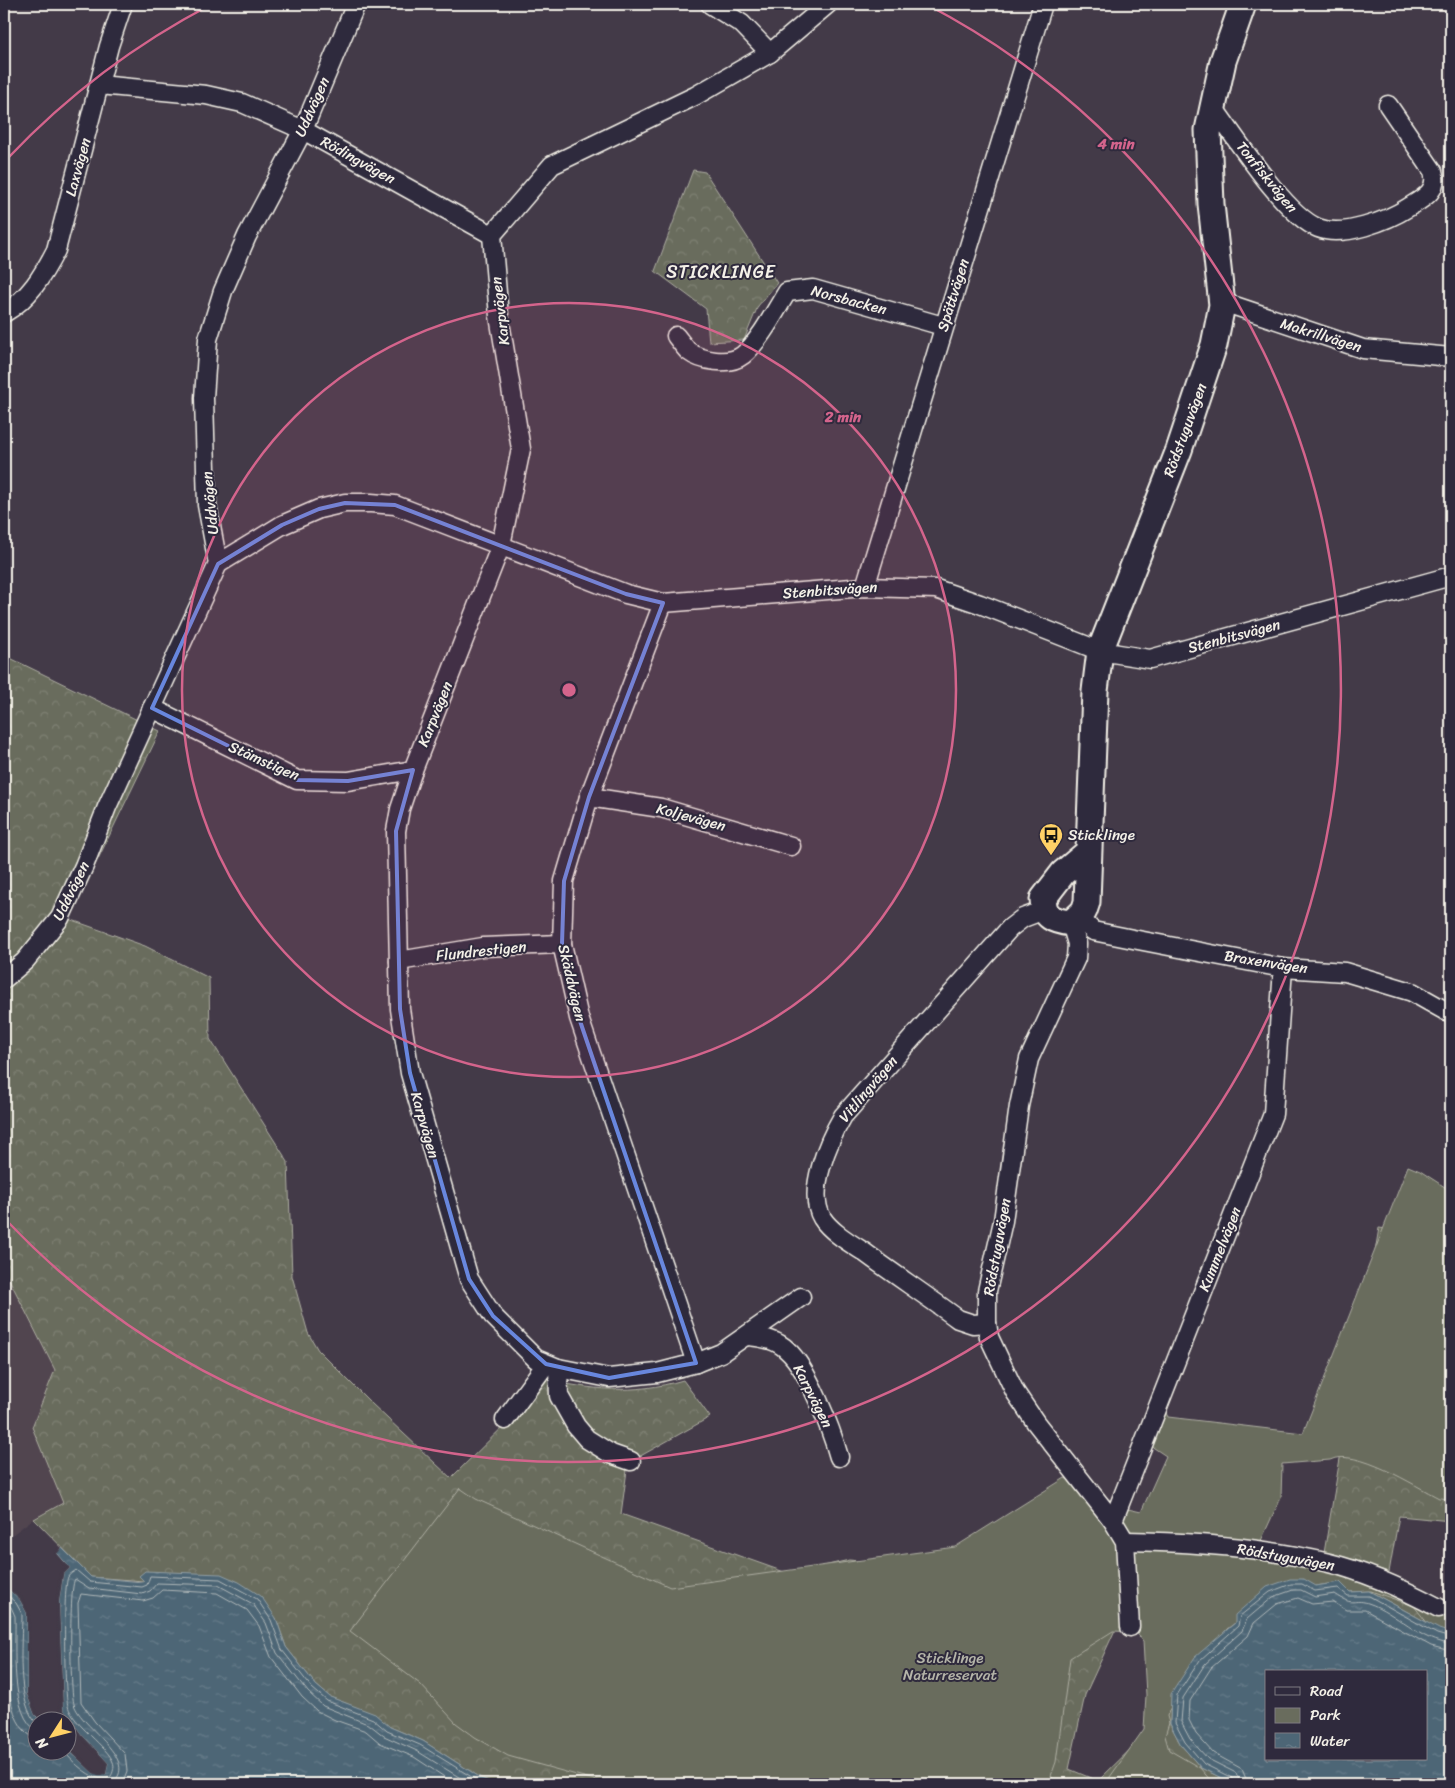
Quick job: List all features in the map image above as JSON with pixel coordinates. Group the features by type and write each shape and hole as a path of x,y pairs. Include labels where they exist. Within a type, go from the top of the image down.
{"street":[{"name":"Laxvägen","path":"4,313 28,295 43,274 56,250 109,46 123,4"},
{"name":"Uddvägen","path":"4,979 25,961 60,918 152,708 218,564 207,505 204,398 208,339 223,291 247,236 303,130 356,4"},
{"path":"710,4 742,24 770,53"},
{"path":"492,235 552,166 695,96 770,53 828,4"},
{"name":"Spättvägen","path":"865,587 1042,4"},
{"name":"Rödstuguvägen","path":"1130,1627 1124,1541 1113,1521 1036,1423 1015,1392 989,1338 987,1291 1003,1221 1029,1059 1076,958 1075,920 1087,902 1095,691 1100,651 1179,450 1214,345 1222,305 1208,160 1208,130 1223,61 1242,4"},
{"name":"Rödingvägen","path":"100,85 206,95 242,103 303,130 492,235"},
{"name":"Tonfiskvägen","path":"1213,108 1287,205 1304,220 1319,228 1336,231 1353,230 1405,209 1431,193 1436,181 1432,171 1388,105"},
{"name":"Karpvägen","path":"492,235 499,316 521,449 512,501 501,545 413,770 400,809 396,831 400,1009 410,1073 469,1279 493,1316 536,1359 552,1366 609,1378 656,1373 696,1363 721,1353 802,1297"},
{"name":"Norsbacken","path":"676,336 689,351 706,360 727,361 742,355 768,324 787,292 802,289 813,289 943,326"},
{"name":"Makrillvägen","path":"1222,305 1235,306 1363,349 1451,357"},
{"name":"Stenbitsvägen","path":"218,564 282,525 320,509 345,503 395,505 626,594 663,603 865,587 936,589 980,604 1100,651 1150,659 1451,576"},
{"name":"Skäddvägen","path":"663,603 589,797 564,881 562,944 579,1018 696,1363"},
{"name":"Stämstigen","path":"152,708 298,780 348,781 413,770"},
{"name":"Koljevägen","path":"589,797 661,808 791,846"},
{"path":"1075,920 1056,922 1048,917 1044,910 1043,900 1053,884 1088,852"},
{"name":"Vitlingvägen","path":"987,1323 973,1324 958,1319 852,1244 822,1218 817,1191 820,1173 832,1134 843,1116 1010,928 1023,918 1044,910"},
{"name":"Braxenvägen","path":"1075,920 1093,931 1283,968 1345,972 1412,992 1451,1014"},
{"name":"Flundrestigen","path":"400,961 483,947 562,944"},
{"name":"Kummelvägen","path":"1113,1521 1273,1114 1283,968"},
{"name":"Karpvägen","path":"748,1336 773,1340 788,1350 802,1369 829,1424 839,1457"},
{"path":"505,1420 552,1366"},
{"path":"552,1366 559,1396 576,1426 587,1439 611,1454 631,1462"},
{"name":"Rödstuguvägen","path":"1124,1541 1158,1541 1270,1552 1331,1564 1409,1592 1439,1608"}],"highlighted area":[{"path":"345,503 395,505 626,594 663,603 589,797 564,881 562,944 579,1018 696,1363 609,1378 546,1364 493,1316 469,1279 410,1073 400,1009 396,831 413,770 348,781 297,780 152,708 218,564 282,525 319,509"}],"shaded area":[{"path":"4,1269 55,1370 32,1427 63,1503 33,1519 4,1541"}],"green space":[{"path":"693,170 705,172 777,283 758,306 744,340 709,342 706,309 655,271"},
{"path":"8,657 160,731 69,919 145,946 209,978 210,1039 288,1162 292,1276 308,1333 318,1350 451,1478 533,1397 542,1379 578,1386 612,1389 647,1388 683,1380 710,1417 628,1463 621,1514 790,1574 849,1560 988,1573 1121,1617 1085,1695 1069,1769 1098,1781 1149,1731 1147,1640 1185,1676 1171,1694 1170,1724 1181,1745 1201,1768 1234,1784 496,1784 481,1778 423,1741 390,1727 375,1715 330,1697 316,1685 286,1647 276,1618 144,1581 91,1577 34,1519 63,1503 32,1427 55,1370 4,1269 4,661"},
{"name":"Sticklinge Naturreservat","path":"1408,1166 1420,1171 1451,1191 1451,1499 1439,1498 1401,1477 1369,1463 1354,1459 1341,1457 1330,1460 1282,1464 1281,1497 1259,1545 1362,1564 1451,1602 1451,1636 1428,1624 1414,1606 1371,1591 1350,1592 1334,1583 1316,1586 1235,1623 1227,1629 1182,1680 1167,1716 1169,1723 1165,1736 1169,1750 1200,1768 1211,1781 1217,1784 1105,1784 1144,1729 1146,1695 1143,1641 1136,1632 1113,1631 1070,1658 1056,1762 1051,1776 1059,1784 609,1784 508,1756 475,1737 456,1723 420,1684 350,1631 460,1488 476,1499 670,1587 955,1547 1065,1478 1128,1509 1141,1512 1166,1456 1151,1446 1166,1413 1168,1417 1303,1433"},
{"path":"1379,1228 1451,1237 1451,1521 1399,1516 1389,1572 1324,1553"},
{"path":"1369,1591 1402,1593 1439,1629"}],"water":[{"path":"62,1548 91,1577 142,1582 144,1581 139,1576 145,1571 221,1574 239,1582 261,1596 276,1618 286,1647 316,1685 330,1697 375,1714 390,1727 423,1741 481,1778 496,1784 4,1784 4,1585 20,1600 27,1613 27,1694 33,1710 28,1710 28,1760 78,1759 93,1773 106,1774 108,1763 78,1730 78,1710 63,1709 59,1602 63,1575 70,1568 57,1553"},
{"path":"1290,1579 1304,1579 1316,1586 1340,1582 1350,1592 1369,1591 1439,1629 1451,1633 1451,1784 1234,1784 1201,1768 1181,1745 1170,1724 1171,1694 1195,1657 1235,1623 1235,1615 1267,1587"}],"pier":[{"path":"61,1547 57,1554 70,1568 63,1575 59,1602 64,1710 60,1710 56,1602 60,1574 67,1568 54,1553"},
{"path":"4,1583 22,1598 29,1612 30,1694 36,1710 33,1710 27,1694 27,1613 20,1600"},
{"path":"78,1730 108,1763 106,1774 101,1776 93,1773 78,1759 78,1756 94,1771 104,1772 106,1764 79,1736"}],"place":[{"name":"Sticklinge","path":"1051,856"}],"district":[{"name":"STICKLINGE","path":"721,272"}]}
